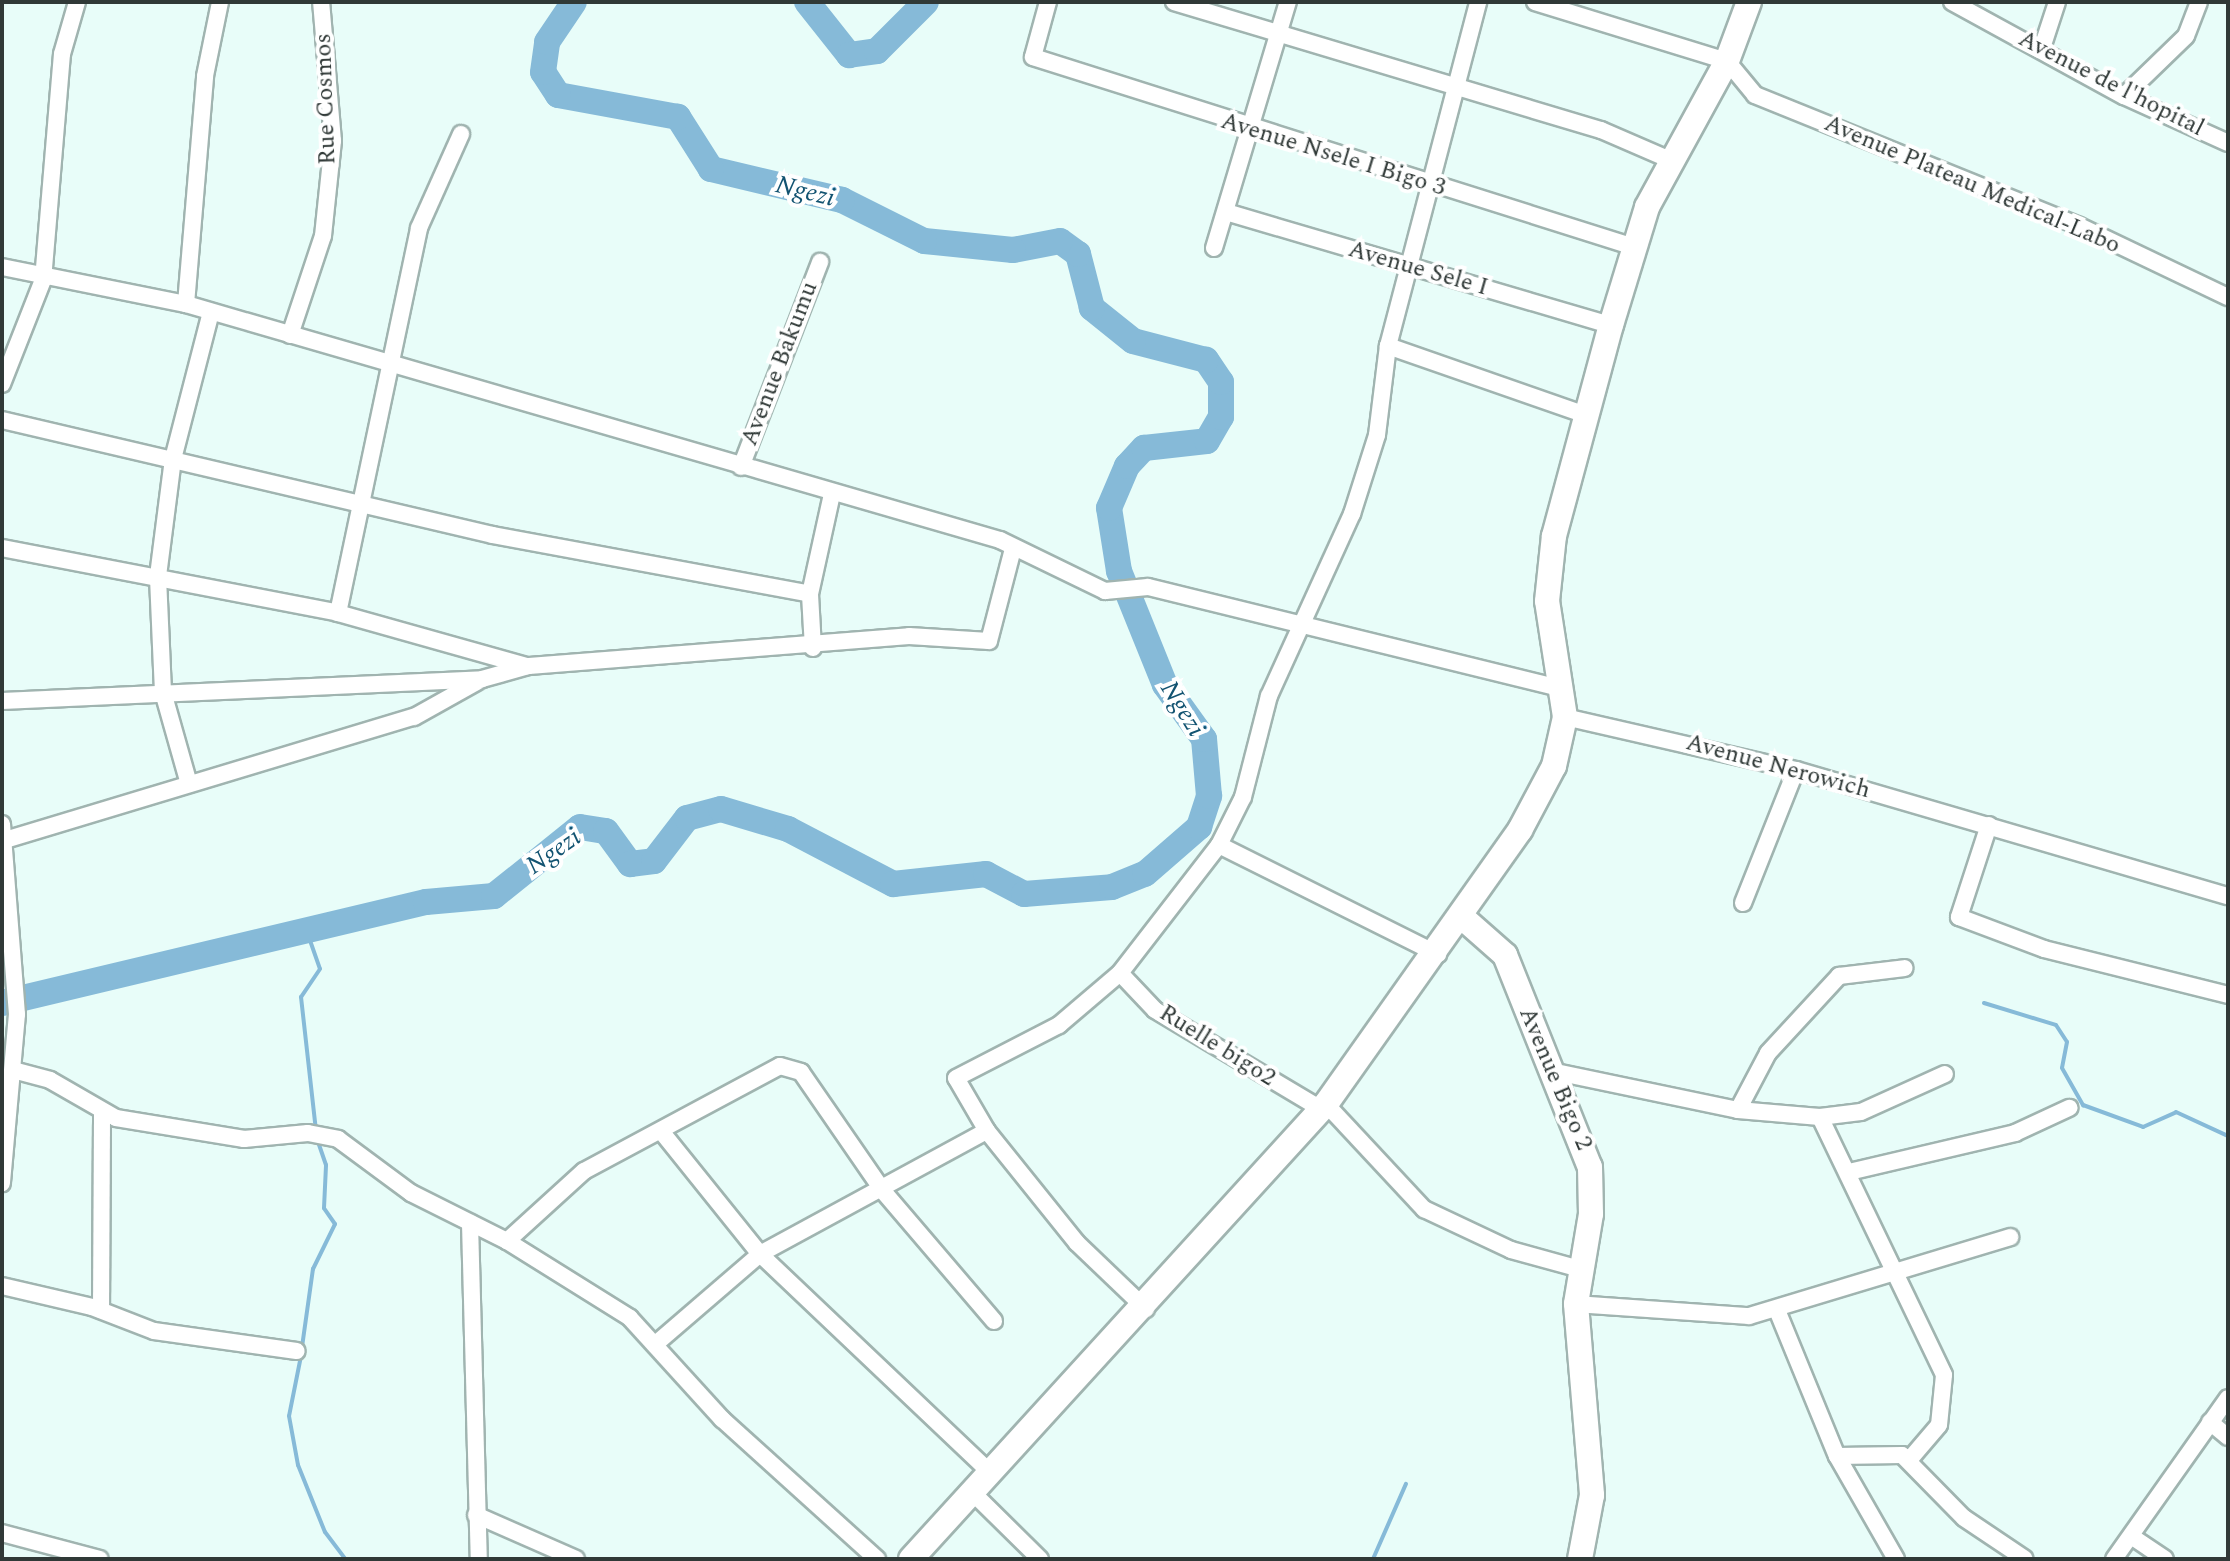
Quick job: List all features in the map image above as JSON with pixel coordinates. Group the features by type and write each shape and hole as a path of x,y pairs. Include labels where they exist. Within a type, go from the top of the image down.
{"street":[{"path":"2,384 43,280 62,54 77,2"},
{"path":"186,304 205,76 220,2"},
{"name":"Rue Cosmos","path":"290,335 323,236 333,141 321,2"},
{"name":"Avenue Nsele I Bigo 3","path":"1048,2 1033,57 1251,130 1634,247"},
{"path":"1174,2 1601,130 1668,159"},
{"path":"1214,248 1288,2"},
{"path":"1146,1309 1077,1243 987,1131 956,1078 1059,1025 1120,973 1219,845 1243,797 1269,696 1306,623 1377,435 1388,346 1478,2"},
{"path":"1535,2 1727,61"},
{"path":"911,1559 971,1491 1146,1309 1323,1107 1463,918 1554,766 1565,717 1559,688 1550,575 1586,415 1634,247 1668,159 1727,61 1749,2"},
{"name":"Avenue de l'hopital","path":"1952,2 2042,48 2124,96 2228,143"},
{"path":"2042,48 2057,2"},
{"path":"2124,96 2186,36 2199,2"},
{"name":"Avenue Plateau Medical-Labo","path":"1727,61 1755,95 2079,226 2228,297"},
{"path":"338,613 419,228 461,134"},
{"name":"Avenue Sele I","path":"1226,212 1611,325"},
{"name":"Avenue Bakumu","path":"741,467 820,262"},
{"path":"2,267 43,280 186,304 1013,549 1116,593 1137,589 1306,623 1559,688"},
{"path":"189,784 163,692 158,576 173,459 211,312"},
{"path":"1388,346 1586,415"},
{"path":"2,420 361,503 810,594"},
{"path":"813,648 810,594 832,494"},
{"path":"2,548 338,613 529,666"},
{"path":"2,701 482,679 529,666 813,648 909,636 989,641 1013,549"},
{"path":"2,1179 17,1014 10,990 3,835 414,717 482,679"},
{"name":"Avenue Nerowich","path":"1565,717 1796,770 2228,896"},
{"path":"1743,903 1796,770"},
{"path":"1989,825 1959,917 2044,949 2228,995"},
{"path":"1219,845 1438,954"},
{"name":"Avenue Bigo 2","path":"1463,918 1505,955 1556,1072 1590,1167 1591,1214 1576,1304 1593,1450 1582,1553"},
{"path":"1738,1110 1768,1053 1839,976 1905,968"},
{"name":"Ruelle bigo2","path":"1120,973 1155,1010 1323,1107 1424,1209 1511,1250 1580,1269"},
{"path":"507,1241 584,1171 780,1066 801,1072 883,1191 994,1321"},
{"path":"13,1070 50,1080 102,1111 244,1139 314,1133 507,1241 659,1341 722,1419 877,1559"},
{"path":"1556,1072 1738,1110 1820,1117 1861,1112 1945,1074"},
{"path":"1849,1172 2000,1138 2069,1108"},
{"path":"101,1310 102,1111"},
{"path":"1820,1117 1944,1375 1946,1397 1939,1425 1910,1459"},
{"path":"661,1131 760,1254 990,1472"},
{"path":"659,1341 760,1254 883,1191 987,1131"},
{"path":"470,1223 479,1559"},
{"path":"1576,1304 1749,1316 2010,1237"},
{"path":"2,1286 101,1310 154,1331 297,1351"},
{"path":"1777,1310 1837,1456 1896,1559"},
{"path":"2114,1559 2228,1398"},
{"path":"2210,1422 2228,1437"},
{"path":"1837,1456 1910,1459 1964,1518 2025,1559"},
{"path":"971,1491 1040,1559"},
{"path":"476,1515 576,1559"},
{"path":"2,1533 100,1559"},
{"path":"2131,1536 2165,1559"}],"waterway":[{"name":"Ngezi","path":"2,1003 426,902 494,896 580,827 606,831 630,864 654,861 687,818 721,809 788,829 893,884 986,874 1024,894 1112,887 1145,874 1199,827 1209,796 1204,739 1165,685 1119,571 1109,508 1127,466 1144,448 1207,441 1221,417 1221,382 1206,360 1133,341 1092,308 1078,254 1060,241 1013,250 924,241 842,200 711,169 678,117 558,95 543,72 547,42 574,2"},
{"name":"Ngezi","path":"807,2 849,55 877,51 926,2"},
{"path":"306,929 320,969 301,997 316,1131"},
{"path":"1984,1003 2056,1025 2067,1042 2062,1068 2083,1105 2143,1127 2176,1112 2228,1136"},
{"path":"302,1347 313,1269 335,1224 324,1208 326,1165 317,1139"},
{"path":"301,1356 289,1416 298,1465 325,1532 345,1559"},
{"path":"1373,1559 1406,1484"}]}
